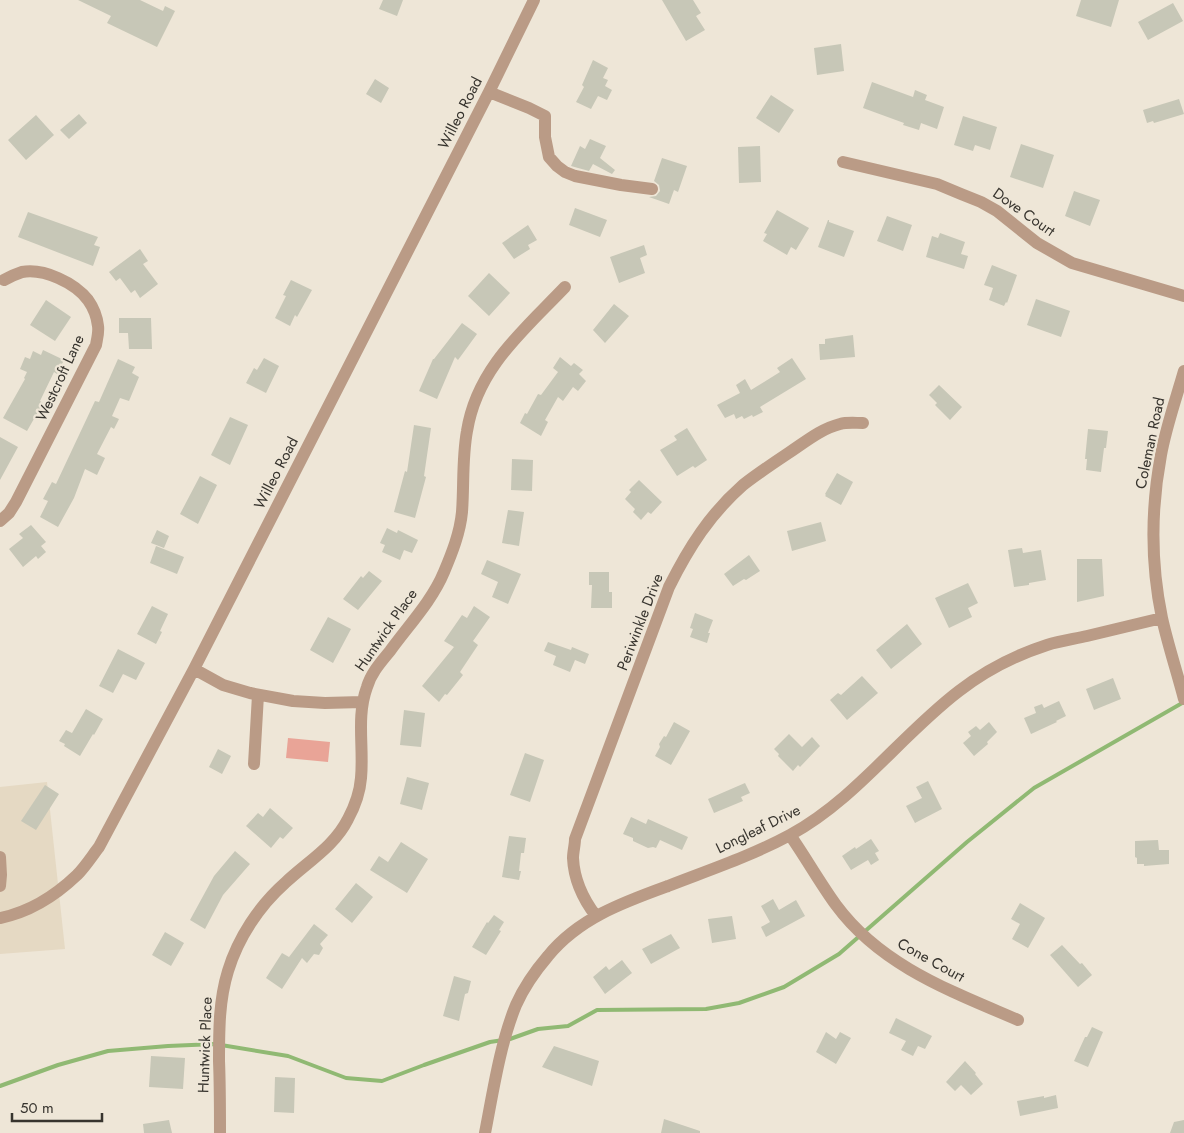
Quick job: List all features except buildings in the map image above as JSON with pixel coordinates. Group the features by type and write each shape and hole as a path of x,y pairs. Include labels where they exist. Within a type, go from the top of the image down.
{"street":[{"name":"Willeo Road","path":"0,918 32,908 52,896 78,874 99,848 194,670 489,92 534,0"},
{"path":"489,92 545,116 545,137 549,157 565,172 621,186 652,189"},
{"name":"Dove Court","path":"843,162 937,184 981,202 997,211 1037,243 1072,263 1184,296"},
{"name":"Westcroft Lane","path":"0,521 9,513 16,502 92,354 96,345 99,327 96,315 88,300 74,287 50,274 22,272 4,280"},
{"name":"Huntwick Place","path":"220,1133 219,1019 222,992 228,969 242,937 263,906 284,884 327,848 339,834 348,819 356,800 361,778 360,718 367,685 374,670 430,597 442,577 457,537 462,514 464,450 473,407 482,385 504,351 565,287"},
{"name":"Coleman Road","path":"1184,371 1161,455 1155,498 1154,534 1156,577 1162,618 1184,698"},
{"name":"Periwinkle Drive","path":"596,916 585,901 576,880 575,839 669,587 683,558 719,509 742,486 822,430 841,424 863,423"},
{"name":"Longleaf Drive","path":"485,1133 504,1040 516,1005 531,978 549,954 571,933 596,916 624,902 748,856 790,835 818,817 842,798 940,706 986,672 1014,658 1048,645 1162,618"},
{"path":"194,670 223,684 250,693 293,701 324,703 362,702"},
{"path":"254,764 258,694"},
{"name":"Cone Court","path":"790,835 837,906 858,930 879,949 926,979 1018,1020"},
{"path":"0,857 0,886"}],"shaded area":[{"path":"288,738 330,742 328,762 286,758"},
{"path":"47,782 65,949 0,954 0,787"}],"waterway":[{"path":"0,1086 58,1065 108,1051 215,1044 288,1056 346,1078 382,1081 490,1042 510,1039 538,1029 568,1026 597,1010 706,1009 739,1003 784,987 839,954 967,842 1034,788 1184,702"}]}
